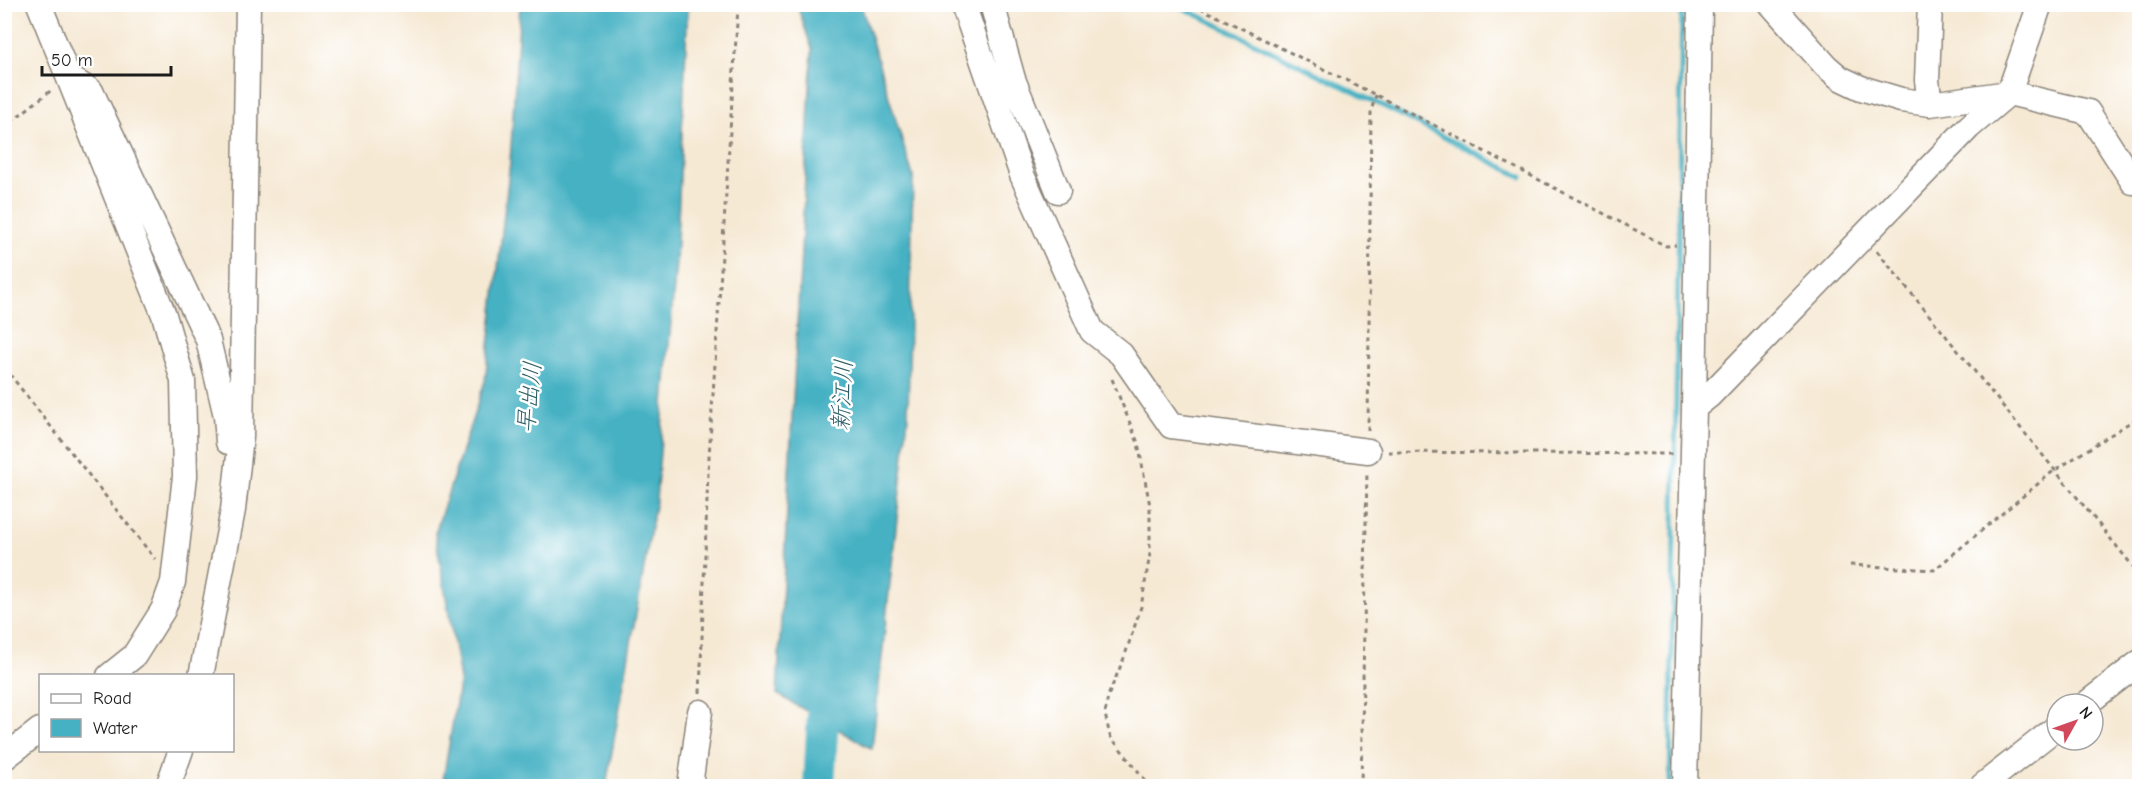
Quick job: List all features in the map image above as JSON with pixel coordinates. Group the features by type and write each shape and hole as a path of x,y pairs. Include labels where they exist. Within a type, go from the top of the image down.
{"street":[{"path":"39,4 164,315 183,381 185,476 173,582 163,610 134,656 110,674"},
{"path":"201,674 233,510 241,438 248,4"},
{"path":"963,4 1022,175 1092,331 1121,354 1171,426 1368,451"},
{"path":"992,4 1014,79 1058,191"},
{"path":"1685,786 1700,4"},
{"path":"1771,4 1826,66 1840,78 1861,88 1901,100 1930,104 2009,93 2088,112 2133,182 2139,182"},
{"path":"1930,4 1927,80 1930,104"},
{"path":"1694,408 1709,396 1969,127 2009,93 2040,4"},
{"path":"68,77 92,91 208,340 226,416 233,510"},
{"path":"2101,692 2139,662"},
{"path":"690,786 699,712"},
{"path":"4,758 39,731"},
{"path":"1982,786 2045,736"},
{"path":"168,786 180,752"}],"path":[{"path":"1192,4 1376,95 1666,246 1696,243"},
{"path":"699,712 708,472 738,7"},
{"path":"4,127 68,77"},
{"path":"1361,786 1368,451 1371,111 1376,95"},
{"path":"1864,235 2139,575"},
{"path":"4,367 173,582"},
{"path":"1109,372 1138,442 1150,506 1150,554 1141,607 1108,696 1105,714 1110,736 1150,786"},
{"path":"1850,566 1934,570 2055,471 2139,416"},
{"path":"1368,451 1693,454"}],"water":[{"name":"早出川","path":"520,5 688,5 676,262 656,500 606,786 442,786 460,679 435,533 485,381 510,162"},
{"path":"797,5 861,5 913,176 908,417 872,749 777,694 812,49"}],"waterway":[{"path":"1175,4 1522,177"},
{"path":"1670,786 1682,4"},
{"name":"新江川","path":"819,786 825,677"}]}
